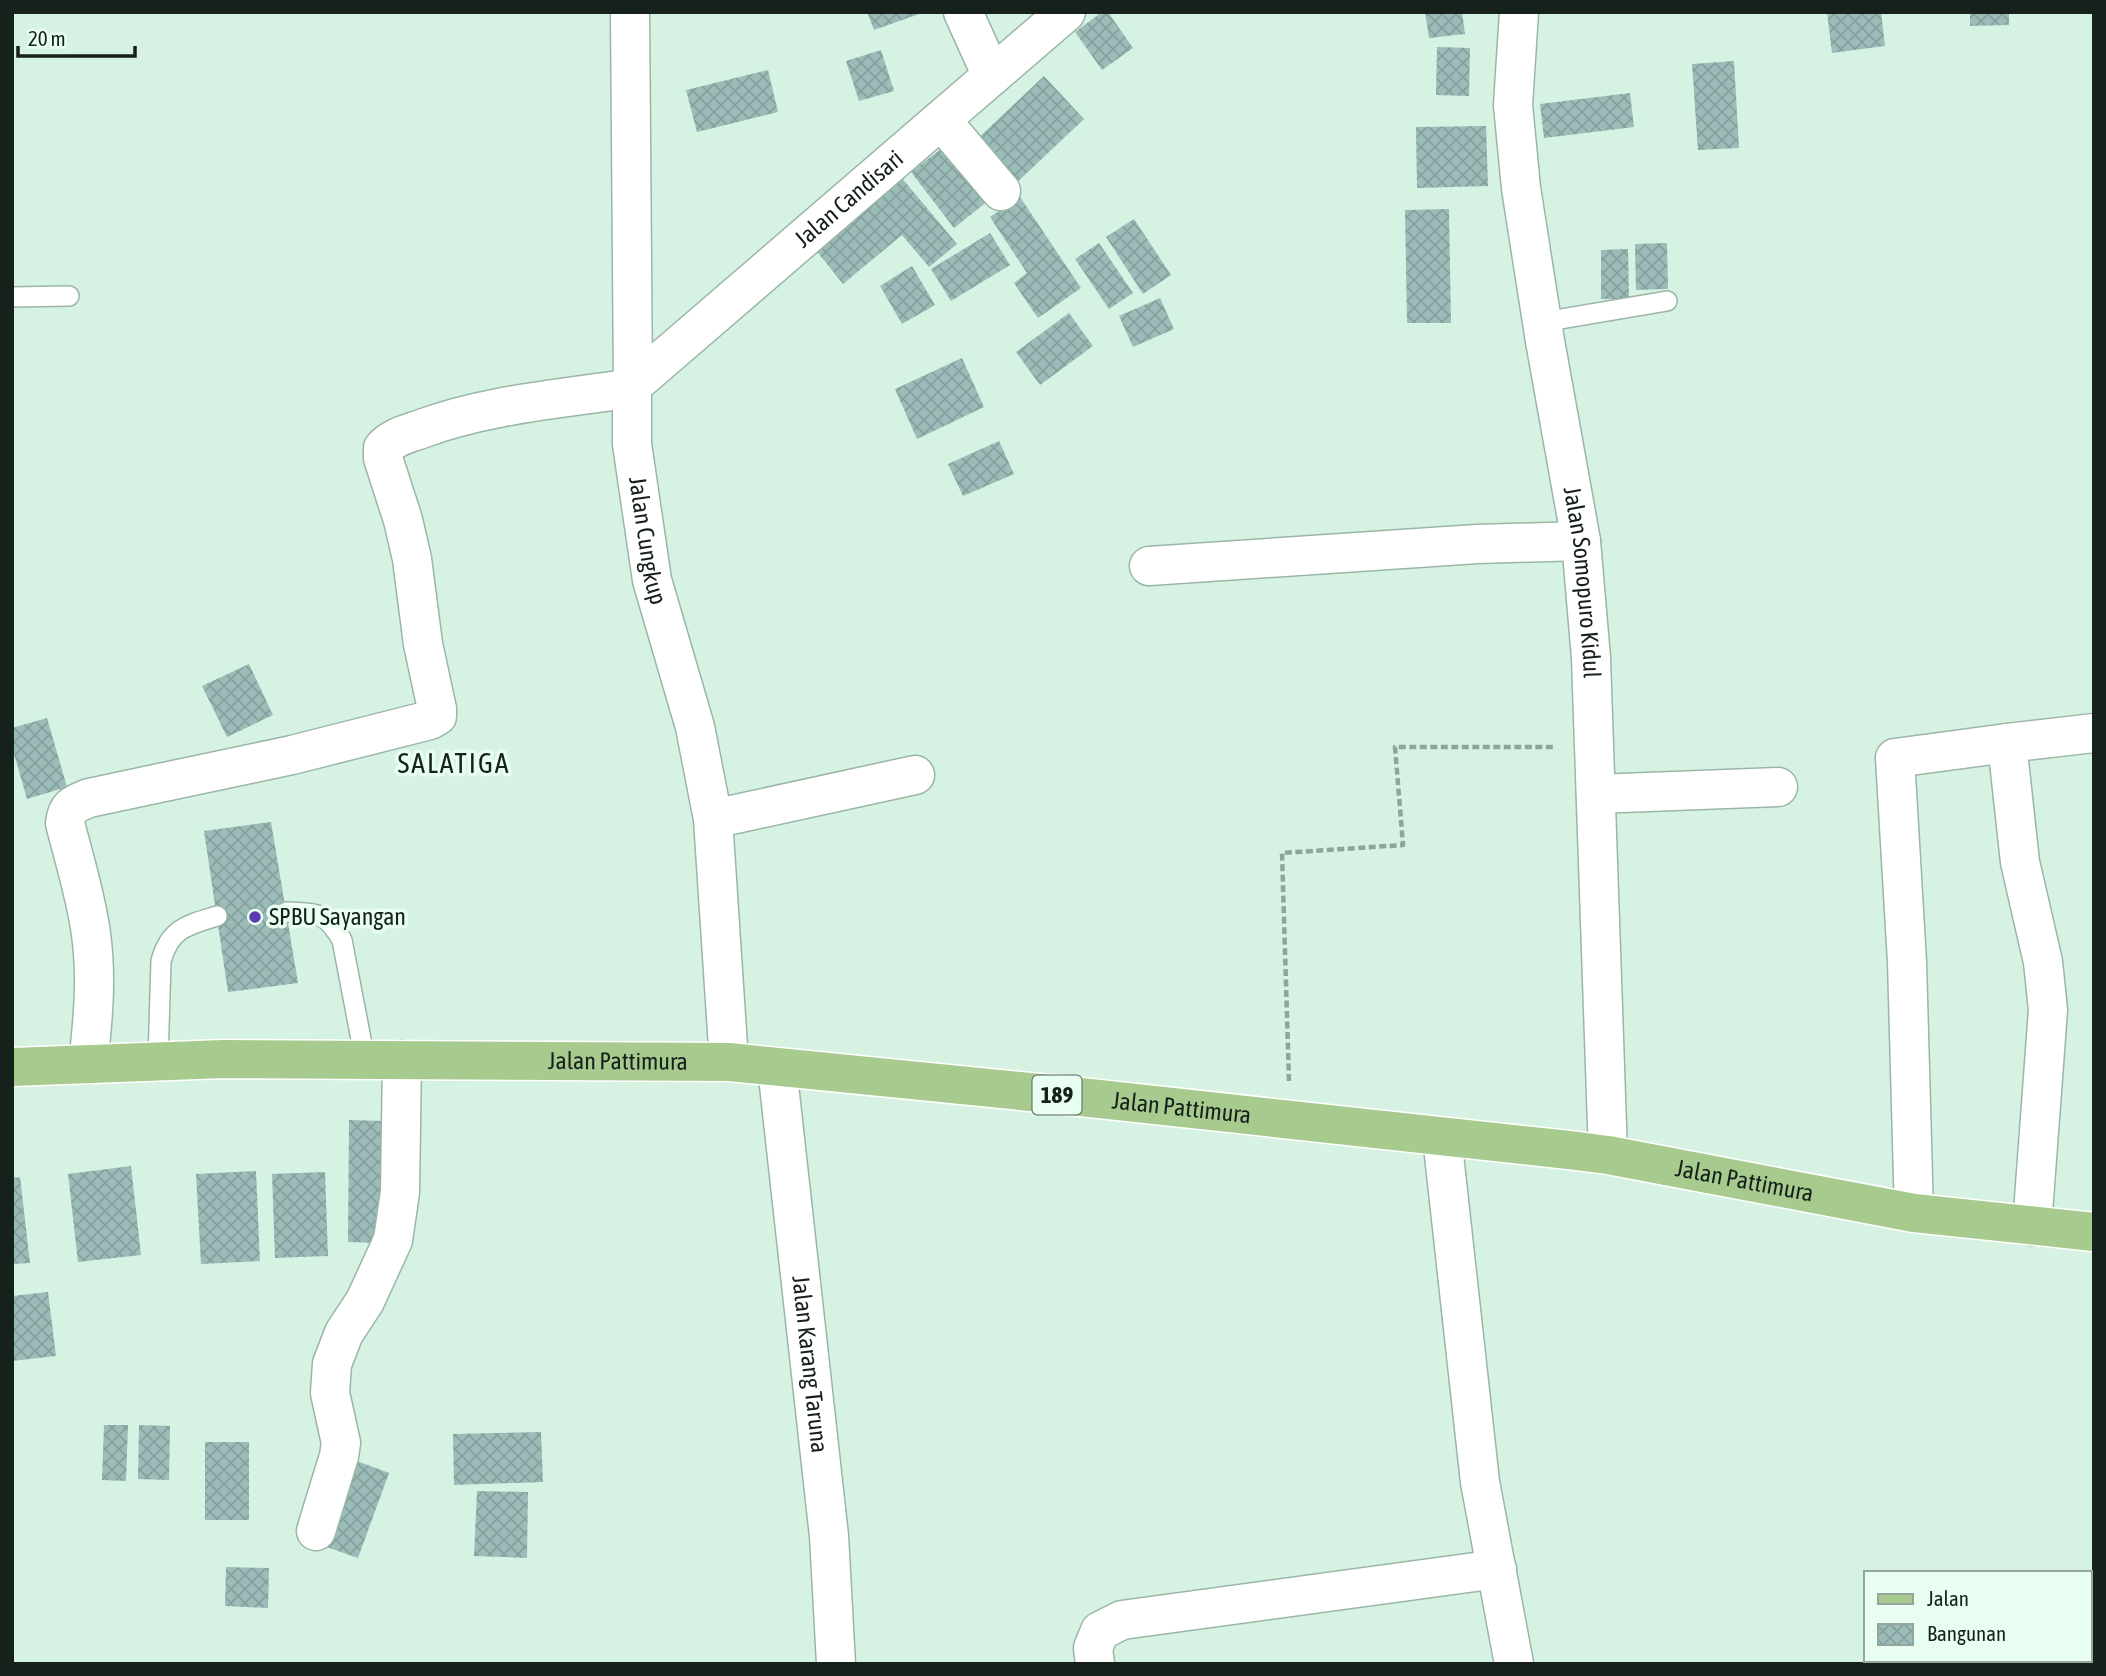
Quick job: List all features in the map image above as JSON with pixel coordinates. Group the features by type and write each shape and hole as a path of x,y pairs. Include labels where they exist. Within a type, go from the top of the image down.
{"main road":[{"name":"Jalan Pattimura","path":"12,1068 158,1060 729,1062 1608,1155 1914,1213 2094,1233"}],"street":[{"name":"Jalan Cungkup","path":"630,12 632,444 652,580 695,727 713,819 729,1062"},
{"path":"963,12 992,76"},
{"name":"Jalan Candisari","path":"632,387 1066,12"},
{"name":"Jalan Somopuro Kidul","path":"1519,12 1513,105 1521,188 1581,541 1591,658 1608,1155"},
{"path":"941,120 1001,191"},
{"path":"89,1064 94,1014 91,935 65,822 66,812 74,804 89,798 292,755 437,716 423,644 412,559 383,457 383,448 390,440 405,434 482,410 632,387"},
{"path":"1149,566 1477,544 1581,541"},
{"path":"1914,1213 1907,962 1895,758 2094,733"},
{"path":"2007,743 2020,862 2043,962 2048,1010 2032,1226"},
{"path":"713,819 915,775"},
{"path":"1596,794 1778,787"},
{"path":"316,1531 341,1443 330,1393 332,1364 344,1333 365,1301 393,1240 400,1192 384,1060"},
{"name":"Jalan Karang Taruna","path":"777,1067 829,1536 836,1664"},
{"path":"1442,1137 1480,1482 1514,1664"},
{"path":"1095,1664 1094,1648 1100,1630 1122,1620 1497,1569"}],"lane":[{"path":"12,297 69,296"},
{"path":"1542,322 1667,300"},
{"path":"286,912 317,914 332,925 342,940 384,1060"},
{"path":"158,1060 161,961 164,951 180,929 217,916"}],"path":[{"path":"1290,1120 1282,853 1403,845 1395,747 1595,747"}],"building":[{"path":"867,12 922,12 922,13 874,30"},
{"path":"1102,12 1108,12 1133,48 1102,70 1075,32"},
{"path":"1425,12 1462,12 1465,34 1429,38"},
{"path":"1827,12 1881,12 1885,46 1832,53"},
{"path":"1970,12 2009,12 2009,25 1970,26"},
{"path":"1437,47 1470,48 1469,96 1436,95"},
{"path":"881,50 894,91 859,101 846,61"},
{"path":"1734,61 1739,148 1698,150 1692,64"},
{"path":"768,70 778,112 697,132 686,90"},
{"path":"1044,76 1084,119 1011,188 971,145"},
{"path":"1630,93 1634,127 1544,138 1540,104"},
{"path":"1486,126 1488,186 1417,188 1416,127"},
{"path":"950,142 993,197 954,228 911,172"},
{"path":"896,171 957,244 929,267 902,235 843,284 810,243"},
{"path":"1020,197 1081,288 1038,318 1014,283 1027,273 990,217"},
{"path":"1449,209 1451,323 1407,323 1405,210"},
{"path":"1134,219 1171,275 1143,294 1106,237"},
{"path":"990,233 1010,265 951,301 931,269"},
{"path":"1099,243 1133,293 1109,309 1075,259"},
{"path":"1667,243 1668,289 1636,290 1635,244"},
{"path":"1628,249 1629,299 1601,299 1601,250"},
{"path":"912,266 935,305 902,324 880,286"},
{"path":"1160,298 1174,329 1133,347 1119,316"},
{"path":"1069,313 1093,346 1040,385 1016,352"},
{"path":"962,358 984,407 917,439 895,389"},
{"path":"999,441 1014,474 963,496 948,464"},
{"path":"249,664 273,715 227,737 202,686"},
{"path":"47,718 67,787 27,799 12,747 12,728"},
{"path":"271,822 298,983 228,992 204,831"},
{"path":"349,1120 383,1121 381,1243 348,1242"},
{"path":"131,1166 141,1255 78,1262 68,1174"},
{"path":"256,1171 260,1261 201,1264 196,1174"},
{"path":"325,1172 328,1256 275,1258 272,1174"},
{"path":"20,1177 30,1263 12,1264 12,1178"},
{"path":"48,1292 56,1356 12,1361 12,1296"},
{"path":"104,1425 128,1425 126,1481 102,1480"},
{"path":"139,1425 170,1426 169,1480 138,1479"},
{"path":"541,1432 543,1482 454,1485 453,1434"},
{"path":"205,1442 249,1442 249,1520 205,1520"},
{"path":"349,1458 389,1473 358,1558 318,1544"},
{"path":"477,1491 528,1492 527,1558 474,1556"},
{"path":"226,1567 269,1568 268,1608 225,1606"}],"place":[{"name":"SPBU Sayangan","path":"255,917"}],"district":[{"name":"SALATIGA","path":"454,763"}]}
